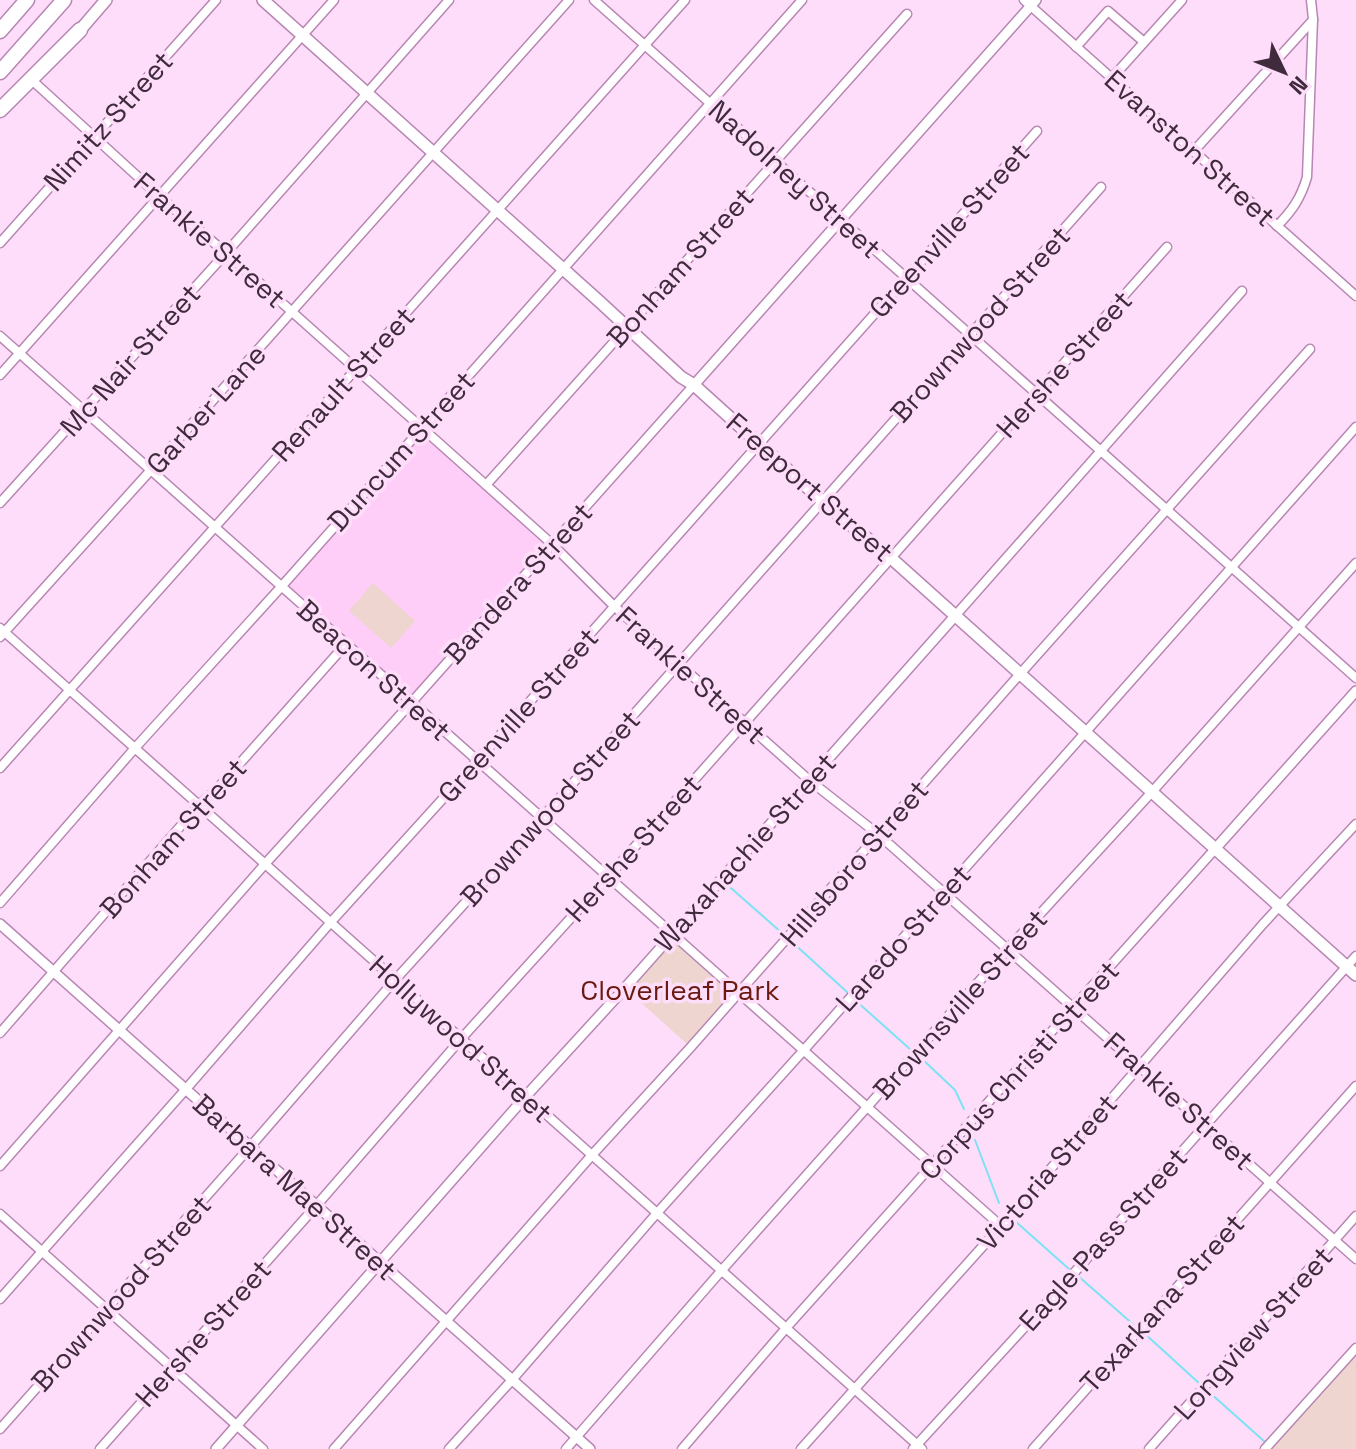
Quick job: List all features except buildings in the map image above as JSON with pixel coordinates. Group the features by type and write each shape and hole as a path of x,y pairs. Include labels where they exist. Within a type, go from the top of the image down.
{"highway":[{"path":"0,31 27,0"},
{"path":"0,72 64,0"},
{"path":"0,110 80,30"}],"main road":[{"path":"0,118 106,0"},
{"name":"Freeport Street","path":"263,0 681,377 694,385 891,558 1356,975"}],"street":[{"name":"Nimitz Street","path":"0,243 216,0"},
{"path":"0,375 334,0"},
{"name":"Mc Nair Street","path":"0,503 449,0"},
{"name":"Garber Lane","path":"1,632 150,471 569,0"},
{"name":"Nadolney Street","path":"594,0 1356,678"},
{"name":"Renault Street","path":"0,768 685,0"},
{"name":"Duncum Street","path":"0,903 802,0"},
{"path":"1112,78 1182,0"},
{"path":"1277,226 1293,210 1307,177 1313,19 1311,0"},
{"name":"Evanston Street","path":"1030,2 1076,47 1356,296"},
{"name":"Bandera Street","path":"0,1166 265,864 841,220 1030,2"},
{"path":"1076,47 1108,11 1144,42"},
{"name":"Bonham Street","path":"486,485 907,14"},
{"path":"1193,152 1313,19"},
{"name":"Frankie Street","path":"34,82 552,544 615,607 809,780 879,835 1356,1259"},
{"name":"Greenville Street","path":"0,1299 331,922 1037,131"},
{"name":"Brownwood Street","path":"0,1429 1101,187"},
{"name":"Hershe Street","path":"100,1449 1167,247"},
{"name":"Waxahachie Street","path":"216,1449 1242,291"},
{"name":"Beacon Street","path":"0,336 1001,1226"},
{"name":"Hillsboro Street","path":"334,1449 1310,349"},
{"name":"Laredo Street","path":"449,1449 1356,427"},
{"name":"Brownsville Street","path":"566,1449 1007,950 1356,563"},
{"name":"Hollywood Street","path":"1,632 787,1327 918,1447"},
{"name":"Bonham Street","path":"0,1033 199,805 218,788 346,644"},
{"name":"Corpus Christi Street","path":"682,1449 787,1327 1356,691"},
{"name":"Victoria Street","path":"801,1449 1356,824"},
{"name":"Barbara Mae Street","path":"0,924 590,1449"},
{"name":"Eagle Pass Street","path":"918,1447 1356,956"},
{"name":"Texarkana Street","path":"1033,1449 1356,1086"},
{"path":"0,1214 263,1449"},
{"name":"Longview Street","path":"1149,1449 1356,1216"},
{"path":"1265,1449 1356,1348"}],"shaded area":[{"path":"422,431 547,544 412,696 286,585"}],"green space":[{"path":"373,583 415,621 391,648 349,611"},
{"name":"Cloverleaf Park","path":"674,939 731,989 731,994 687,1044 627,990"},
{"path":"1356,1353 1356,1449 1271,1449"}],"waterway":[{"path":"723,881 782,933"},
{"path":"791,941 847,992"},
{"path":"855,1000 911,1050"},
{"path":"920,1057 955,1090 964,1109"},
{"path":"975,1140 999,1203"},
{"path":"1015,1221 1069,1269"},
{"path":"1077,1275 1135,1326"},
{"path":"1144,1333 1200,1384"},
{"path":"1209,1392 1265,1442"}]}
